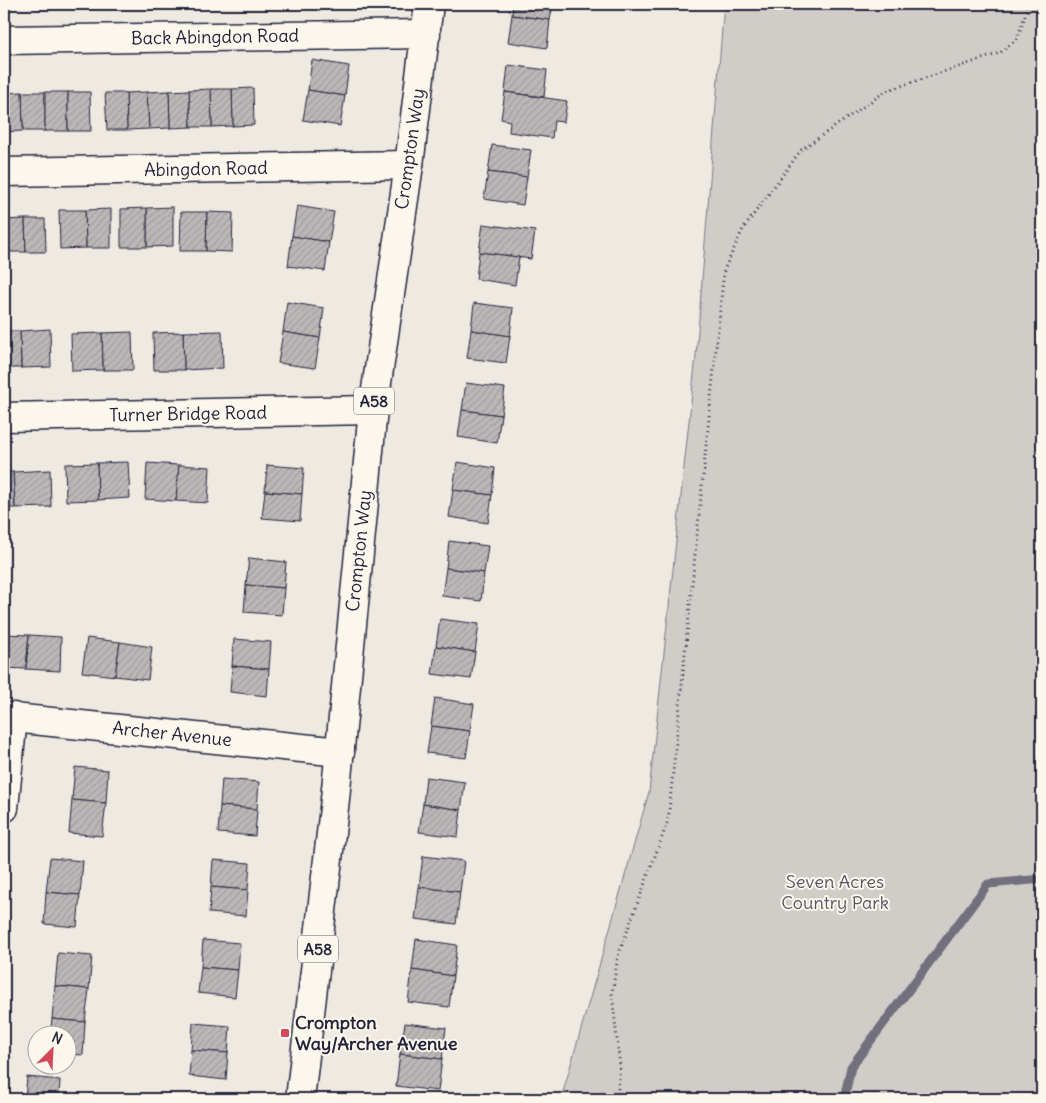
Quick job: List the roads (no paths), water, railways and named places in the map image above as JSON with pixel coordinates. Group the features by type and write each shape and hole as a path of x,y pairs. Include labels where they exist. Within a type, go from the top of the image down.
{"main road":[{"name":"Crompton Way","path":"300,1099 340,752 373,410 409,165 429,4"},
{"name":"Back Abingdon Road","path":"4,40 426,34"},
{"name":"Abingdon Road","path":"4,172 409,165"},
{"name":"Turner Bridge Road","path":"4,417 373,410"},
{"name":"Archer Avenue","path":"8,717 340,752"},
{"path":"4,808 8,717"}],"waterway":[{"path":"844,1099 851,1067 988,884 1042,879"}],"place":[{"name":"Crompton Way/Archer Avenue","path":"285,1033"}],"park label":[{"name":"Seven Acres Country Park","path":"835,892"}]}
